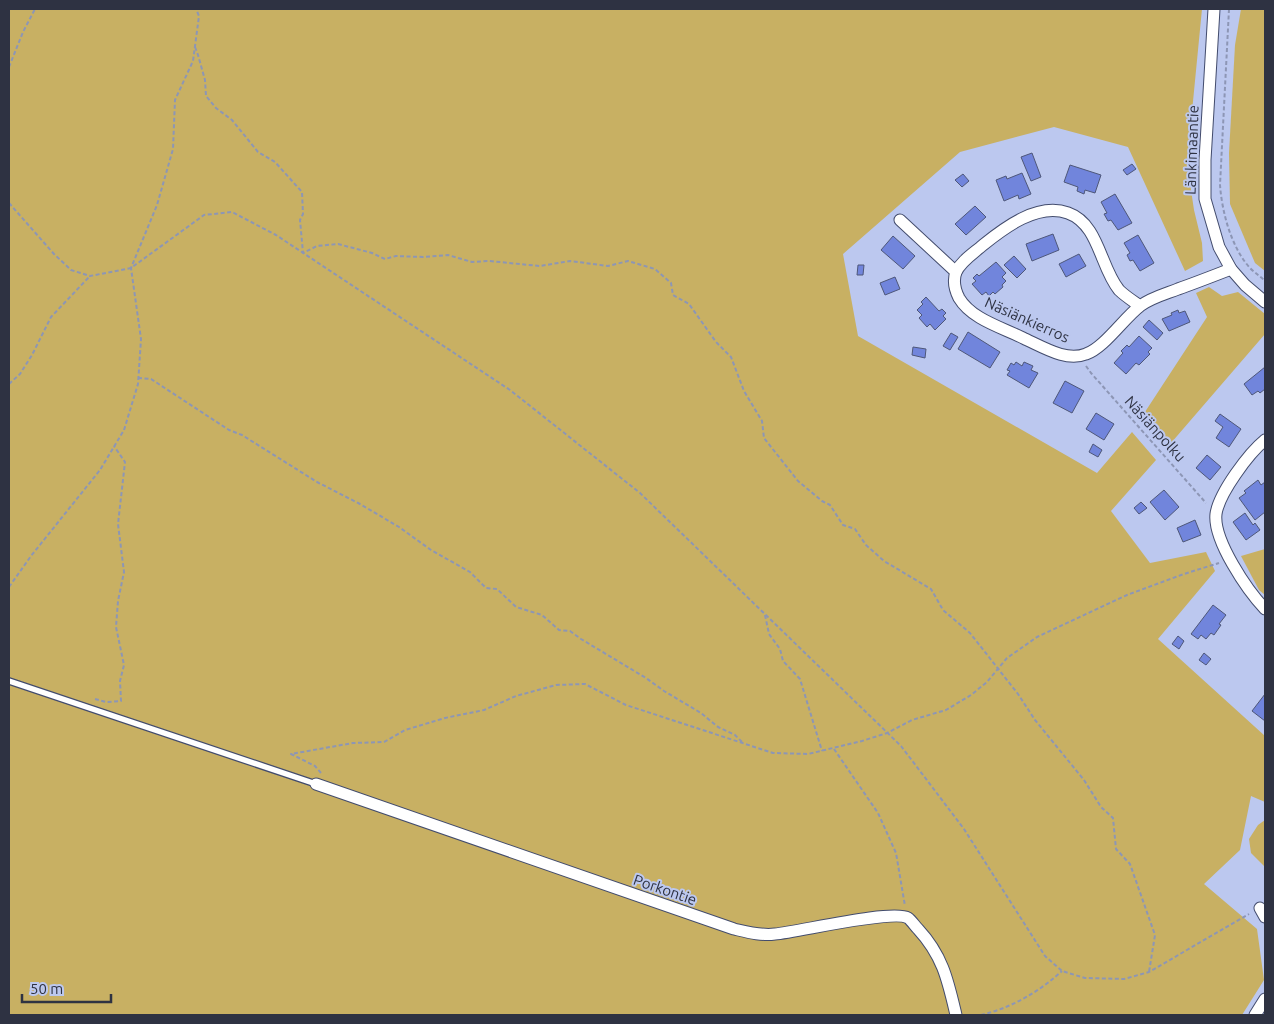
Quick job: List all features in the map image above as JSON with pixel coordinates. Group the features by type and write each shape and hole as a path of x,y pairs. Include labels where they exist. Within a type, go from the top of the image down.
{"street":[{"name":"Länkimaantie","path":"1214,9 1204,160 1205,199 1219,247 1231,269 1245,285 1265,302"},
{"path":"900,220 956,272 969,256 1017,220 1044,212 1062,211 1076,216 1086,226 1119,289 1140,306"},
{"name":"Näsiänkierros","path":"956,272 956,292 971,312 1057,353 1080,356 1086,355 1097,348 1140,306 1158,297 1231,269"},
{"path":"1265,440 1258,446 1225,490 1216,514 1219,532 1231,559 1253,595 1265,609"},
{"name":"Porkontie","path":"316,784 724,926 752,933 774,934 867,918 896,916 908,918"},
{"path":"908,918 925,937 943,966 948,978 956,1015"},
{"path":"1255,1015 1265,999"}],"lane":[{"path":"9,681 316,784"}],"path":[{"path":"9,67 23,32 35,9"},
{"path":"9,587 30,556 100,470 124,430 138,378 141,339 131,268 157,206 173,148 175,100 193,61 199,16 196,9"},
{"path":"1229,9 1220,184 1221,198 1229,228 1239,250 1250,268 1265,280"},
{"path":"195,47 205,80 206,96 216,108 232,120 258,152 275,162 302,192 303,214 300,220 303,253"},
{"path":"9,203 54,254 72,270 90,276 131,268 204,215 232,212 276,235 510,390 640,493 901,746 964,829 1045,956 1062,971 1085,978 1124,979 1149,972 1263,912"},
{"path":"303,253 317,246 338,244 372,253 385,259 396,256 423,257 448,255 472,262 489,261 540,266 570,261 608,266 628,262 655,269 671,283 673,295 689,304 716,342 731,357 744,391 762,421 764,438 798,481 822,501 830,505 843,525 855,529 866,545 884,561 931,589 944,610 970,633 1018,694 1035,720 1084,780 1101,807 1113,818 1116,849 1130,864 1155,935 1149,972"},
{"path":"9,384 20,374 32,355 51,317 90,276"},
{"name":"Näsiänpolku","path":"1080,356 1091,373 1216,514"},
{"path":"138,378 151,379 229,430 249,439 317,482 399,527 431,550 470,572 486,588 497,588 516,607 542,615 559,630 570,631 646,678 664,692 702,713 718,726 735,735 744,744"},
{"path":"88,698 106,702 121,701 120,681 124,665 116,627 118,601 124,572 118,524 125,462 114,446"},
{"path":"322,773 315,766 291,754 353,743 384,742 405,730 445,718 484,710 516,696 556,685 584,684 626,705 772,753 808,754 834,749 887,733 912,720 946,710 971,695 987,682 1007,658 1037,637 1094,609 1184,574 1231,559"},
{"path":"764,614 769,634 780,649 783,661 800,679 822,751"},
{"path":"834,749 878,813 896,853 908,918"},
{"path":"981,1015 994,1012 1029,995 1047,985 1062,971"}],"shaded area":[{"path":"9,9 1202,9 1187,163 1194,210 1202,243 1203,261 1185,271 1128,147 1054,127 960,152 843,254 858,336 1097,473 1132,432 1156,460 1111,511 1150,563 1206,552 1215,571 1158,639 1265,736 1265,802 1251,796 1240,850 1204,884 1257,929 1264,980 1242,1015 9,1015"},
{"path":"1241,9 1265,9 1265,271 1255,263 1230,204 1229,153 1235,45"},
{"path":"1209,287 1222,296 1238,292 1265,314 1265,334 1171,443 1143,415 1207,317 1196,293"},
{"path":"1265,549 1265,595 1259,590 1241,556"},
{"path":"1265,820 1265,867 1251,853 1249,839 1258,825"}],"building":[{"path":"1032,153 1041,177 1031,181 1021,157"},
{"path":"1132,164 1136,169 1127,175 1123,170"},
{"path":"1070,165 1101,175 1095,193 1085,190 1084,194 1077,191 1078,187 1064,182"},
{"path":"1022,173 1031,194 1019,199 1018,195 1004,201 996,180 1006,176 1007,179"},
{"path":"963,174 969,181 962,187 955,180"},
{"path":"1115,194 1132,223 1118,230 1111,220 1108,221 1104,214 1107,213 1101,202"},
{"path":"975,206 986,217 966,235 955,224"},
{"path":"1053,234 1059,250 1032,261 1026,244"},
{"path":"1138,235 1154,263 1140,271 1133,260 1130,261 1127,255 1130,253 1124,243"},
{"path":"893,236 915,256 903,269 881,250"},
{"path":"1079,254 1086,266 1066,277 1059,264"},
{"path":"1014,256 1026,269 1017,278 1004,265"},
{"path":"996,262 1006,273 1002,277 1006,281 1002,285 1003,287 995,294 993,292 989,296 986,292 982,295 972,284 976,281 973,278 977,274 979,276"},
{"path":"858,265 864,265 863,275 857,275"},
{"path":"895,277 900,289 885,295 880,283"},
{"path":"926,297 939,311 942,309 946,313 943,316 946,319 935,330 930,324 927,327 919,318 922,315 917,310 923,304 921,302"},
{"path":"1178,310 1179,313 1185,311 1190,322 1169,331 1162,319"},
{"path":"1149,320 1163,333 1157,340 1143,327"},
{"path":"968,332 1000,352 990,368 958,349"},
{"path":"951,333 958,337 950,350 943,346"},
{"path":"1139,336 1152,348 1148,352 1150,354 1139,365 1136,363 1126,374 1114,363 1123,353 1121,351 1127,345 1129,347"},
{"path":"913,347 926,349 925,358 912,355"},
{"path":"1016,362 1022,366 1024,362 1033,366 1031,370 1038,373 1029,388 1007,375 1010,371 1007,370 1011,363 1014,365"},
{"path":"1265,367 1265,389 1260,393 1258,391 1252,395 1244,384"},
{"path":"1065,381 1084,391 1072,413 1053,403"},
{"path":"1096,413 1114,424 1104,440 1086,429"},
{"path":"1220,414 1241,429 1229,447 1216,438 1223,427 1215,421"},
{"path":"1093,444 1102,450 1098,457 1089,452"},
{"path":"1207,455 1221,467 1210,480 1196,468"},
{"path":"1258,480 1261,485 1265,482 1265,512 1255,520 1239,498 1246,493 1244,491"},
{"path":"1164,490 1179,507 1165,520 1150,502"},
{"path":"1141,502 1147,508 1139,514 1134,508"},
{"path":"1245,513 1253,525 1255,523 1260,530 1246,540 1233,522"},
{"path":"1195,520 1201,535 1183,542 1177,528"},
{"path":"1213,605 1226,615 1214,635 1211,633 1206,639 1201,635 1198,639 1191,634"},
{"path":"1178,636 1184,641 1179,649 1172,644"},
{"path":"1204,653 1211,659 1206,665 1199,660"},
{"path":"1265,694 1265,721 1252,711"}]}
